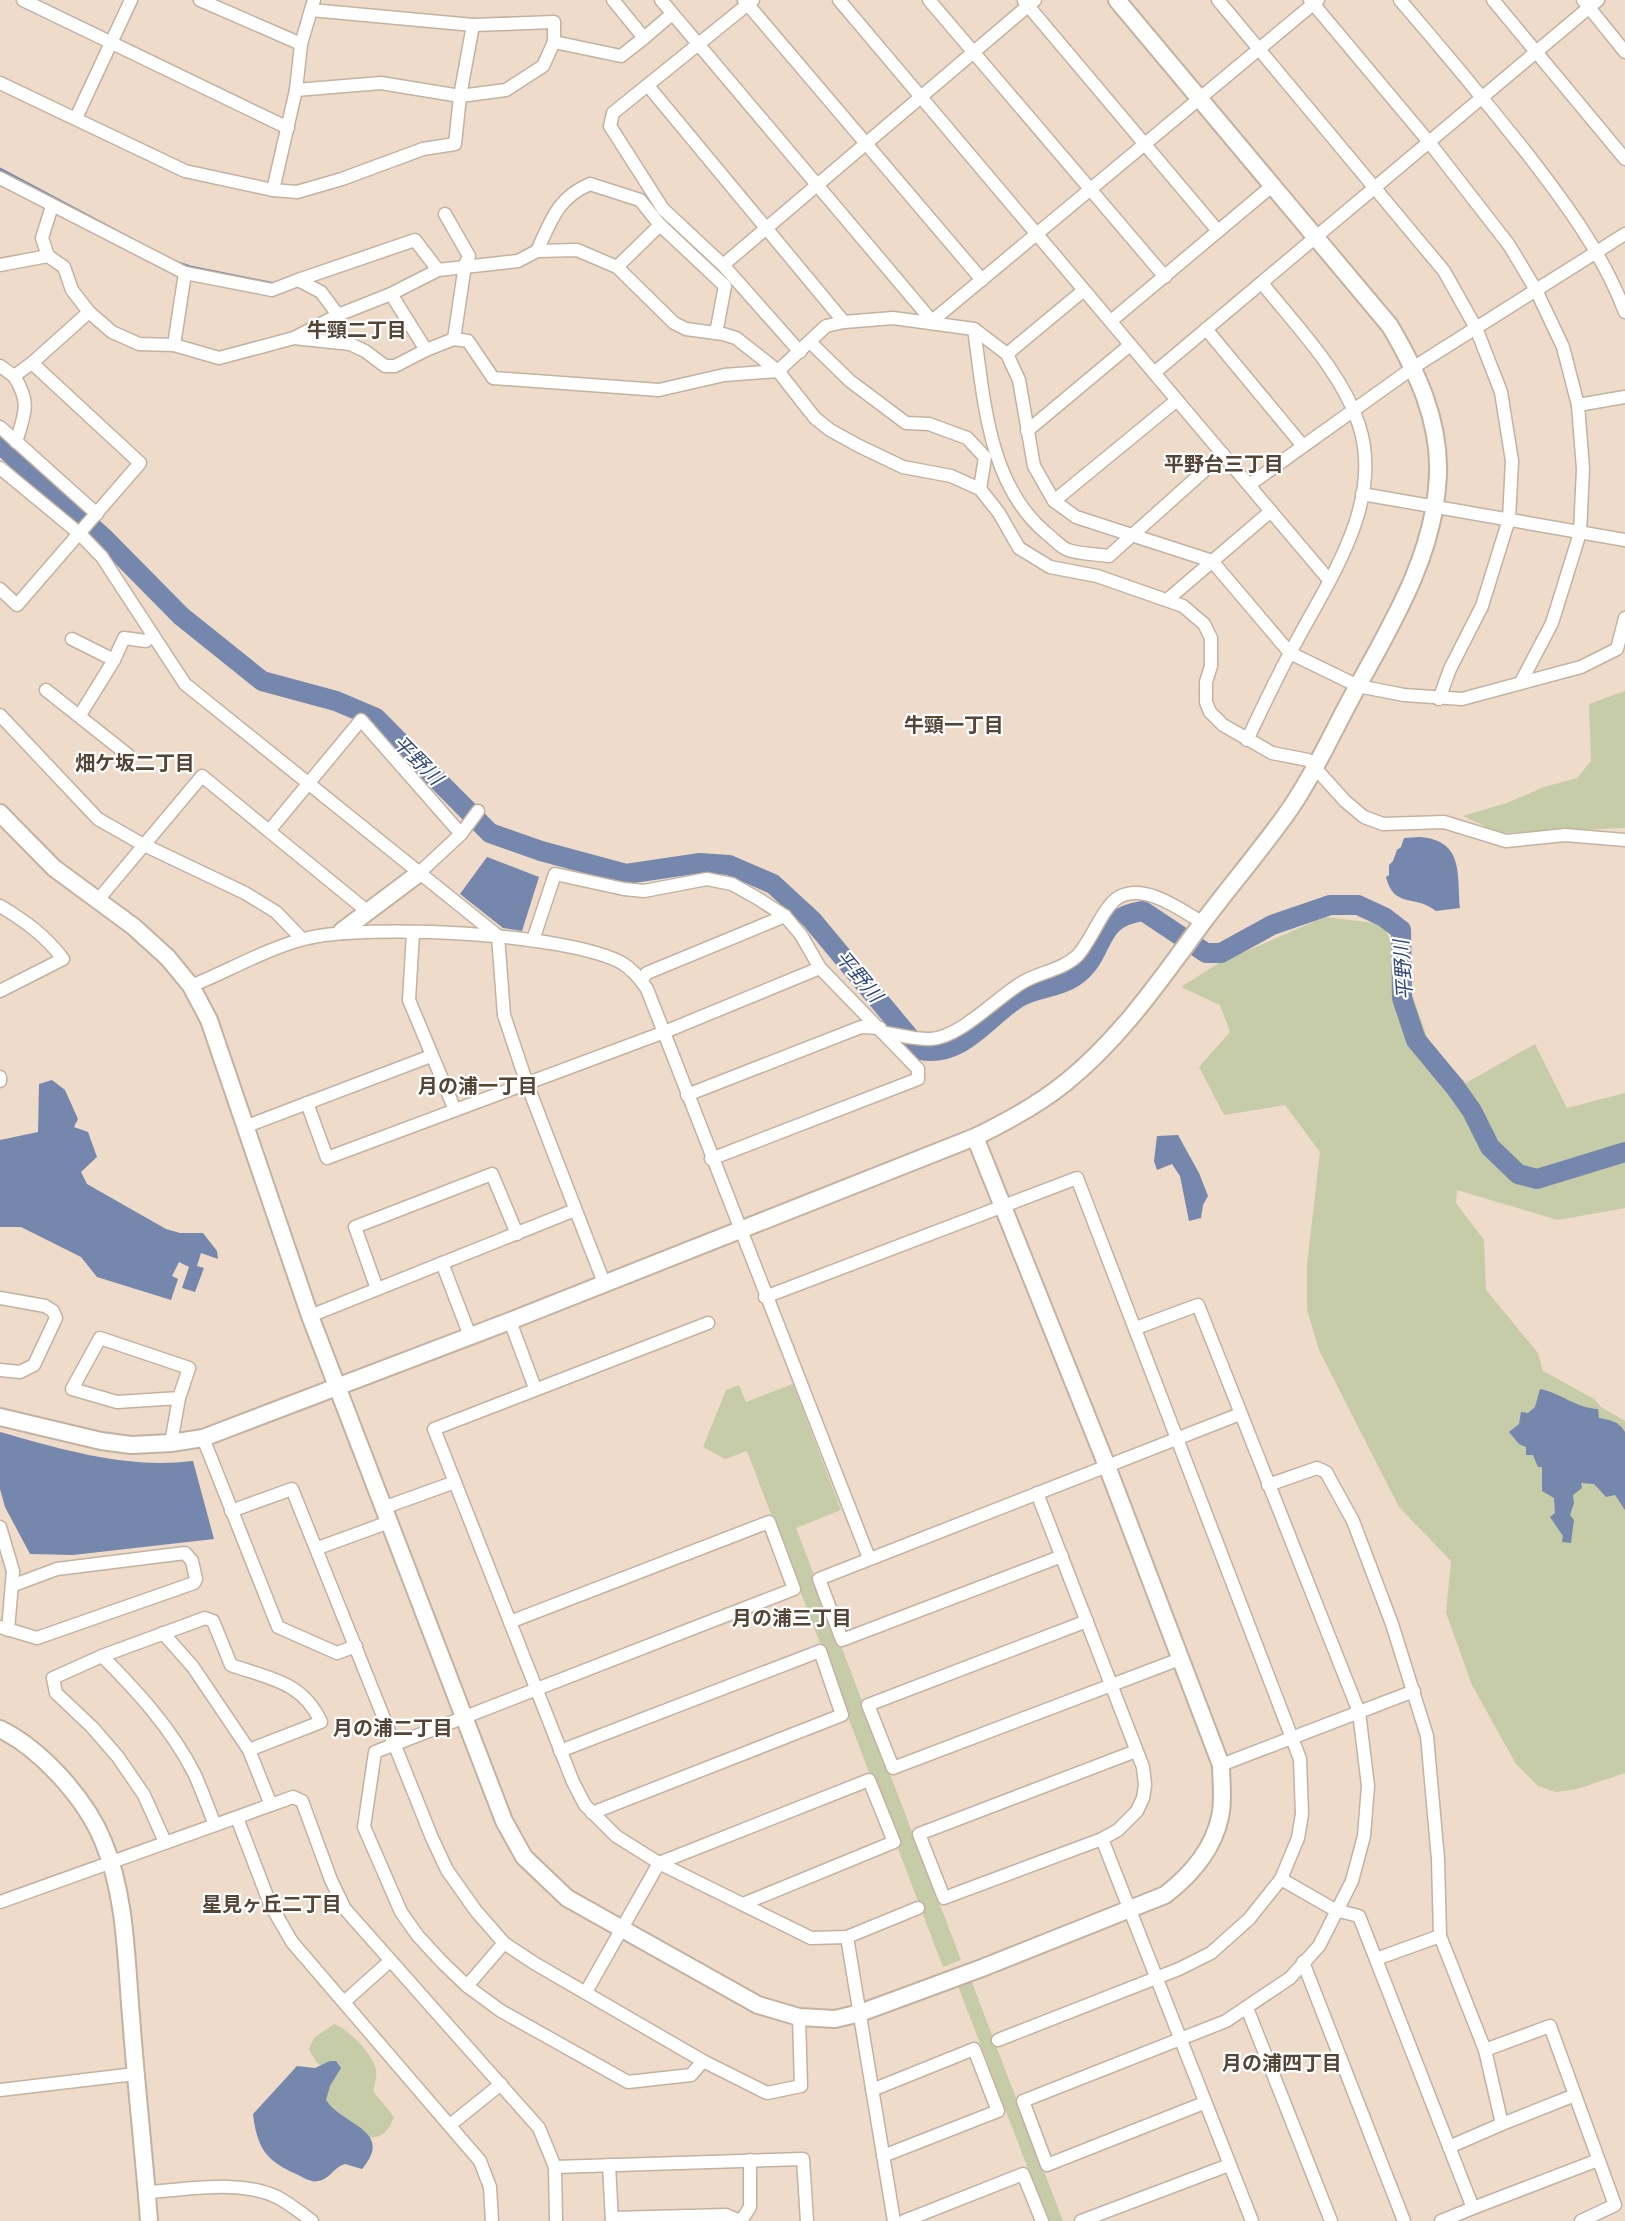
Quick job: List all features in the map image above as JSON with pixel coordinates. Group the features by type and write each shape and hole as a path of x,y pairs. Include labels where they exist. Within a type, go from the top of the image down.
{"street":[{"path":"23,0 288,128"},
{"path":"76,117 131,0"},
{"path":"200,0 301,44"},
{"path":"613,0 644,38"},
{"path":"661,0 932,321"},
{"path":"839,0 1329,580"},
{"path":"929,0 1165,277"},
{"path":"0,1417 101,1442 131,1445 171,1443 203,1438 337,1388 975,1137 1006,1122 1065,1084 1123,1028 1172,967 1285,815 1315,768 1397,616 1419,569 1434,509 1438,473 1432,417 1414,367 1390,326 1117,0"},
{"path":"1218,0 1444,271 1476,327 1501,392 1512,461 1509,519 1482,606 1450,669 1439,699"},
{"path":"1401,0 1483,97 1574,214 1617,290 1625,312"},
{"path":"1493,0 1625,159"},
{"path":"800,352 723,265 663,209 610,126 613,113 649,87 748,1 982,280"},
{"path":"932,321 1200,100 1314,1 1429,142 1509,245 1536,290 1563,347 1578,405 1583,469 1580,533 1552,623 1521,682"},
{"path":"723,265 974,52 1028,2 1218,231"},
{"path":"1154,373 1483,97 1590,3 1625,52"},
{"path":"273,190 296,90 301,44 313,5 473,26 554,22 554,42 543,66 506,90 460,96 381,82 296,90"},
{"path":"554,42 621,56 672,14"},
{"path":"0,83 76,117 185,171 273,190 297,192 342,179 423,149 455,144 460,96 473,26"},
{"path":"649,87 844,322"},
{"path":"0,178 185,273 272,290 415,240 438,270"},
{"path":"537,251 561,201 576,190 590,184 640,200 660,225 725,286 716,333"},
{"path":"1111,321 1273,185"},
{"path":"52,206 42,238 48,256 64,267 72,290 89,312 112,332 140,344 174,345 219,358 294,338 338,315 392,294 438,270 465,265 518,261 537,251 577,250 617,267 674,323 686,329 736,338 778,371 806,408 830,430 903,467 951,476 980,489 999,513 1019,548 1050,567 1097,576 1183,606 1204,624 1211,638 1213,649 1206,682 1206,702 1223,725 1272,753 1308,760 1355,810 1383,824 1435,820 1506,841 1565,835 1625,840"},
{"path":"445,214 469,256 465,265 454,339"},
{"path":"617,267 660,225"},
{"path":"1249,485 1414,367 1625,234"},
{"path":"0,265 48,256"},
{"path":"174,345 185,273"},
{"path":"298,280 321,292 338,315"},
{"path":"1246,740 1343,556 1362,494 1364,449 1353,410 1336,379 1262,283"},
{"path":"1006,354 1084,290"},
{"path":"392,294 426,350"},
{"path":"14,376 89,312"},
{"path":"294,338 350,344 365,351 385,366 394,366 454,339 468,341 493,378 659,390 724,375 778,371 826,326 844,322 892,318 932,321 974,329 1006,354 1019,380 1034,466 1054,501 1076,517 1212,561 1290,653 1358,686 1439,699 1462,699 1483,695 1521,682 1581,667 1617,649 1625,618"},
{"path":"974,329 986,420 1008,482 1022,506 1039,526 1067,550 1109,556 1223,454"},
{"path":"1206,329 1303,446"},
{"path":"810,342 850,381 906,423 929,424 968,438 985,457 980,489"},
{"path":"1028,430 1130,345"},
{"path":"0,589 17,605 140,463 32,363"},
{"path":"0,366 14,376 24,392 26,409 16,442"},
{"path":"1578,405 1625,397"},
{"path":"1054,501 1177,400"},
{"path":"0,427 97,514"},
{"path":"0,468 80,534 102,557 185,684 418,874 498,936 504,1015 527,1084 604,1283"},
{"path":"1362,494 1434,509 1509,519 1625,540"},
{"path":"1167,600 1271,510"},
{"path":"80,715 114,660 124,638 146,641 153,635"},
{"path":"72,639 114,660"},
{"path":"46,690 128,754"},
{"path":"0,715 98,819 142,844 245,893 276,912 302,939"},
{"path":"269,831 361,720 461,834"},
{"path":"97,901 142,844 202,776 367,911"},
{"path":"342,932 418,874 461,834 478,811"},
{"path":"0,813 54,868 134,927 168,958 191,986 208,1020 247,1126 310,1316 337,1388 504,1821 525,1857 544,1879 567,1898 758,2005 800,2017 835,2019 860,2013 1165,1894 1185,1879 1206,1854 1221,1816 1221,1765 1107,1466 975,1137"},
{"path":"533,940 555,874 624,890 644,891 707,879 732,884 785,916 801,935 820,968 918,1069 918,1079 711,1159"},
{"path":"687,1095 861,1027 931,1039 948,1035 1025,981 1069,963 1090,940 1118,897 1155,896 1203,923"},
{"path":"0,906 30,925 63,959 0,991"},
{"path":"641,980 647,973 785,916"},
{"path":"191,986 302,939 342,932 498,936 533,940 600,953 624,964 641,980 869,1558"},
{"path":"413,933 409,1000 454,1110"},
{"path":"307,1103 327,1158 662,1033 820,968"},
{"path":"247,1126 431,1056"},
{"path":"377,1289 355,1227 492,1174 517,1233"},
{"path":"765,1297 1077,1178 1300,1759 1302,1814 1298,1838 1281,1879 1250,1919 1211,1953 998,2040"},
{"path":"310,1316 576,1210"},
{"path":"442,1263 470,1336"},
{"path":"0,1298 45,1306 53,1311 56,1318 34,1365 20,1372 0,1370"},
{"path":"1136,1328 1198,1305 1359,1712 1367,1765 1367,1813 1359,1860 1352,1881 1335,1910 1319,1946 1290,1978 1226,2021 1023,2101 1047,2165 1204,2103"},
{"path":"510,1321 536,1388"},
{"path":"708,1323 434,1429 560,1752 577,1790 592,1813 616,1836 659,1863 811,1938 848,1937 918,1908"},
{"path":"171,1443 179,1398 189,1368 100,1338 72,1389 117,1402 179,1398"},
{"path":"1062,1556 842,1640 819,1579 1240,1414"},
{"path":"203,1438 278,1627 337,1653 356,1646"},
{"path":"1268,1485 1317,1468 1326,1472 1353,1521 1414,1691 1427,1736 1438,1859 1440,1936 1485,2050 1502,2124"},
{"path":"318,1548 455,1482"},
{"path":"231,1511 292,1489 318,1548 394,1744 447,1870 476,1911 504,1942 703,2061 767,2093 801,2086 800,2017"},
{"path":"1037,1493 1143,1767 1145,1785 1143,1798 1128,1822 1102,1839 944,1898 919,1834 1136,1750"},
{"path":"510,1622 769,1522 794,1589 375,1752 364,1827 401,1912 418,1936 467,1986 501,2011 628,2082 690,2075 703,2061"},
{"path":"0,1527 14,1571 14,1585 4,1628 37,1638 194,1583 196,1579 192,1561 185,1553 57,1569 14,1585"},
{"path":"165,1842 144,1795 118,1757 92,1727 56,1693 53,1678 102,1656 205,1617 213,1621 231,1665 282,1683 303,1694 313,1705 321,1722 249,1750"},
{"path":"1087,1621 868,1705 893,1768 1180,1659"},
{"path":"163,1633 193,1667 249,1750 271,1805"},
{"path":"560,1752 820,1651 842,1715 592,1813"},
{"path":"102,1656 139,1693 168,1732 194,1773 215,1825"},
{"path":"1221,1765 1414,1691"},
{"path":"0,1729 39,1756 65,1783 102,1839 111,1861 121,1918 149,2221"},
{"path":"586,1992 659,1863 869,1780 894,1842 743,1904"},
{"path":"0,1902 293,1797 302,1801 331,1880 345,1909 539,2128 555,2167 556,2221"},
{"path":"237,1818 270,1904 292,1942 480,2161 490,2187 492,2221"},
{"path":"1102,1839 1252,2221"},
{"path":"1281,1879 1335,1910 1359,1916 1473,2208"},
{"path":"1376,1959 1440,1936"},
{"path":"848,1937 894,2221"},
{"path":"467,1986 504,1942"},
{"path":"344,2002 390,1961"},
{"path":"1303,1962 1404,2221"},
{"path":"1247,2008 1331,2221"},
{"path":"1485,2050 1550,2026 1614,2205 1581,2221"},
{"path":"872,2090 974,2049 998,2111 883,2156"},
{"path":"0,2090 135,2074"},
{"path":"450,2125 501,2084"},
{"path":"1449,2147 1575,2095"},
{"path":"555,2167 803,2159 807,2221"},
{"path":"609,2165 612,2220 726,2215 741,2221 750,2207 750,2160"},
{"path":"1441,2221 1598,2160"},
{"path":"1081,2221 1229,2165"},
{"path":"904,2221 1023,2174 1042,2221"},
{"path":"147,2192 201,2189 253,2190 279,2198 312,2221"}],"green space":[{"path":"1625,691 1625,828 1500,833 1463,816 1507,803 1544,787 1577,778 1591,761 1589,704"},
{"path":"1325,917 1383,924 1402,966 1431,1048 1466,1083 1535,1044 1567,1108 1625,1093 1625,1208 1558,1220 1457,1190 1456,1203 1484,1240 1486,1290 1538,1353 1543,1371 1594,1399 1601,1407 1625,1421 1625,1440 1591,1415 1569,1503 1576,1481 1595,1480 1625,1498 1625,1773 1577,1789 1556,1792 1538,1786 1516,1764 1472,1685 1446,1613 1451,1561 1399,1507 1319,1350 1307,1310 1307,1265 1320,1152 1285,1105 1224,1115 1199,1067 1230,1032 1220,1005 1181,987 1219,963"},
{"path":"793,1384 841,1510 796,1528 961,1960 943,1967 747,1451 725,1459 703,1447 726,1390 739,1385 746,1402"},
{"path":"971,1980 1063,2221 1048,2221 958,1986"},
{"path":"334,2024 358,2042 375,2066 373,2091 394,2117 387,2130 378,2136 368,2137 357,2133 338,2116 323,2096 330,2072 316,2062 309,2049 314,2038"}],"water":[{"path":"1420,837 1434,840 1451,852 1458,871 1460,908 1436,911 1400,897 1390,887 1386,877 1389,875 1389,865 1404,838"},
{"path":"487,857 539,877 522,931 503,928 460,894"},
{"path":"52,1080 65,1090 78,1119 74,1127 88,1132 97,1157 81,1172 87,1184 166,1229 180,1233 203,1233 217,1251 218,1259 201,1253 197,1266 204,1268 195,1292 182,1288 189,1267 179,1262 172,1276 178,1279 171,1300 97,1277 81,1257 21,1227 0,1227 0,1140 38,1132 39,1084"},
{"path":"1178,1135 1199,1173 1208,1196 1203,1205 1201,1218 1189,1221 1180,1176 1172,1164 1157,1170 1154,1161 1157,1136"},
{"path":"1540,1389 1583,1406 1598,1409 1599,1418 1617,1423 1625,1432 1625,1510 1615,1495 1606,1497 1594,1484 1581,1483 1582,1488 1573,1495 1574,1503 1570,1515 1574,1520 1571,1543 1562,1542 1563,1536 1550,1517 1555,1513 1554,1498 1542,1491 1542,1467 1538,1467 1533,1455 1526,1455 1526,1447 1519,1444 1509,1432 1519,1424 1521,1412 1528,1413 1535,1407"},
{"path":"0,1432 72,1451 119,1460 168,1463 193,1461 214,1539 73,1555 30,1554 5,1507 0,1489"},
{"path":"330,2061 336,2061 341,2068 330,2086 326,2100 334,2109 363,2130 370,2137 373,2145 371,2156 362,2169 345,2164 322,2180 313,2181 286,2169 270,2158 260,2144 253,2114 297,2066 315,2068"}],"waterway":[{"path":"0,169 122,234"},
{"path":"173,261 190,267 275,284"},
{"name":"平野川","path":"0,444 105,539 181,616 262,681 336,701 376,718 490,833 541,851 626,874 700,863 729,865 773,884 812,920 920,1050 935,1051 949,1048 973,1034 1018,998 1068,981 1085,968 1102,938 1115,921 1127,915 1143,911 1206,953 1221,953 1272,925 1330,905 1358,905 1384,917 1401,930 1402,998 1416,1040 1472,1111 1490,1147 1518,1174 1537,1179 1625,1152"}],"district":[{"name":"牛頸二丁目","path":"357,330"},
{"name":"平野台三丁目","path":"1224,464"},
{"name":"牛頸一丁目","path":"954,725"},
{"name":"畑ケ坂二丁目","path":"135,763"},
{"name":"月の浦一丁目","path":"478,1086"},
{"name":"月の浦三丁目","path":"792,1618"},
{"name":"月の浦二丁目","path":"393,1728"},
{"name":"星見ヶ丘二丁目","path":"272,1904"},
{"name":"月の浦四丁目","path":"1282,2063"}]}
